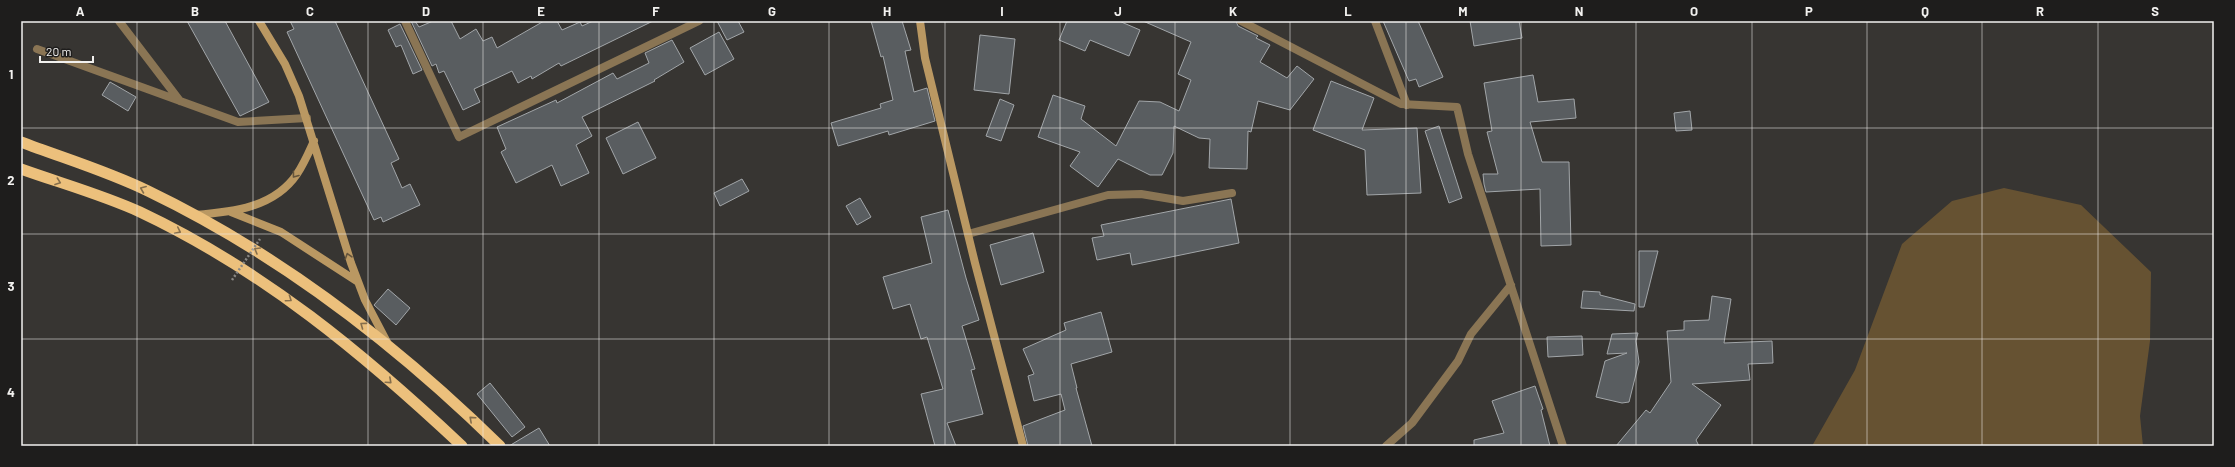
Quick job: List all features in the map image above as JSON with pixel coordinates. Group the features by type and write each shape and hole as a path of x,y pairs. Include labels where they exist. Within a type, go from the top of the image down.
{"highway":[{"path":"21,142 146,190 195,215 263,254 387,342 500,446"},
{"path":"21,169 139,212 190,237 251,272 292,301 371,364 461,445"}],"main road":[{"path":"259,21 285,64 307,118 358,282 387,342"},
{"path":"920,21 925,58 968,234 1023,446"},
{"path":"195,215 231,212 256,205 278,193 297,174 314,141"},
{"path":"231,212 281,232 358,282"}],"street":[{"path":"119,21 180,101"},
{"path":"405,21 459,137 699,21"},
{"path":"1241,21 1402,104 1457,107 1468,154 1563,446"},
{"path":"1375,21 1407,105"},
{"path":"36,49 238,122 307,118"},
{"path":"968,234 1108,195 1141,194 1183,201 1232,193"},
{"path":"1386,446 1412,423 1458,361 1471,334 1511,285"}],"path":[{"path":"232,280 260,238"}],"shaded area":[{"path":"2004,188 2081,205 2151,272 2150,341 2140,416 2143,446 1812,446 1855,370 1902,244 1952,201"}],"building":[{"path":"187,21 225,21 269,102 240,116"},
{"path":"290,21 335,21 399,159 391,163 402,188 410,184 420,205 383,222 381,217 374,220 287,32 294,29"},
{"path":"411,21 415,21 419,27 433,21 451,21 460,39 476,29 483,41 492,37 497,48 544,21 557,21 562,30 580,22 582,26 593,21 653,21 561,66 559,63 532,79 531,76 518,83 512,71 474,89 480,102 463,110 444,71 439,73 436,64 432,66"},
{"path":"717,21 738,21 744,32 727,40"},
{"path":"871,21 902,21 911,50 905,51 914,92 927,88 935,121 889,135 888,131 838,146 831,123 881,108 880,104 893,100 883,56 881,57"},
{"path":"1067,21 1119,21 1140,30 1129,56 1090,40 1085,51 1059,40"},
{"path":"1143,21 1236,21 1238,26 1258,36 1256,38 1270,45 1260,62 1287,78 1297,66 1314,79 1290,110 1258,101 1251,132 1248,131 1247,169 1209,168 1210,139 1199,138 1174,126 1173,153 1162,175 1150,175 1118,159 1098,187 1070,166 1080,152 1038,137 1053,95 1085,106 1081,119 1116,146 1139,101 1160,102 1179,111 1191,80 1178,74 1191,42"},
{"path":"1383,21 1418,21 1443,77 1419,87 1416,79 1409,81"},
{"path":"1470,21 1519,21 1522,38 1474,46"},
{"path":"400,24 422,70 413,74 401,45 396,47 388,30"},
{"path":"719,32 734,59 705,75 690,48"},
{"path":"980,35 1015,39 1009,94 974,90"},
{"path":"672,40 684,62 654,80 655,81 582,117 592,136 576,145 589,173 561,186 552,165 516,183 501,152 506,149 497,127 556,100 557,103 613,73 617,79 649,63 645,53"},
{"path":"1533,75 1538,102 1574,99 1576,118 1530,122 1542,162 1569,162 1571,245 1541,246 1540,189 1486,192 1484,184 1483,174 1498,174 1487,132 1492,131 1484,83"},
{"path":"1331,81 1374,98 1362,130 1417,128 1421,193 1367,195 1365,150 1313,130"},
{"path":"110,82 136,97 128,111 102,95"},
{"path":"1000,99 1014,105 1001,141 986,136"},
{"path":"1690,111 1692,130 1676,131 1674,113"},
{"path":"638,122 656,158 623,174 606,138"},
{"path":"1439,126 1462,198 1449,203 1425,131"},
{"path":"742,179 749,191 720,206 714,193"},
{"path":"860,198 871,217 857,225 846,206"},
{"path":"1231,199 1239,243 1132,265 1130,253 1097,260 1092,238 1104,236 1101,225"},
{"path":"948,210 979,320 962,326 975,369 971,370 983,414 947,423 956,446 935,446 921,394 943,389 927,337 921,339 910,304 893,309 883,277 932,263 921,217"},
{"path":"1033,233 1044,272 1001,285 990,245"},
{"path":"1639,251 1658,251 1644,307 1639,307"},
{"path":"388,289 410,308 396,325 374,305"},
{"path":"1583,291 1600,292 1600,295 1635,304 1634,311 1581,308"},
{"path":"1712,296 1731,299 1724,343 1772,341 1773,363 1748,364 1750,380 1692,384 1721,405 1696,440 1699,446 1616,446 1646,410 1650,413 1671,382 1667,331 1684,330 1684,321 1709,320"},
{"path":"1101,312 1112,352 1071,364 1092,446 1028,446 1023,426 1065,410 1061,394 1034,401 1028,376 1034,374 1023,349 1066,330 1064,323"},
{"path":"1638,333 1636,341 1639,362 1629,402 1622,403 1596,397 1605,361 1627,353 1607,354 1612,334"},
{"path":"1582,336 1583,355 1548,357 1547,337"},
{"path":"490,383 525,427 512,437 477,394"},
{"path":"1535,386 1543,409 1541,410 1550,446 1474,446 1474,440 1504,433 1492,401"},
{"path":"539,428 550,446 509,446"}]}
